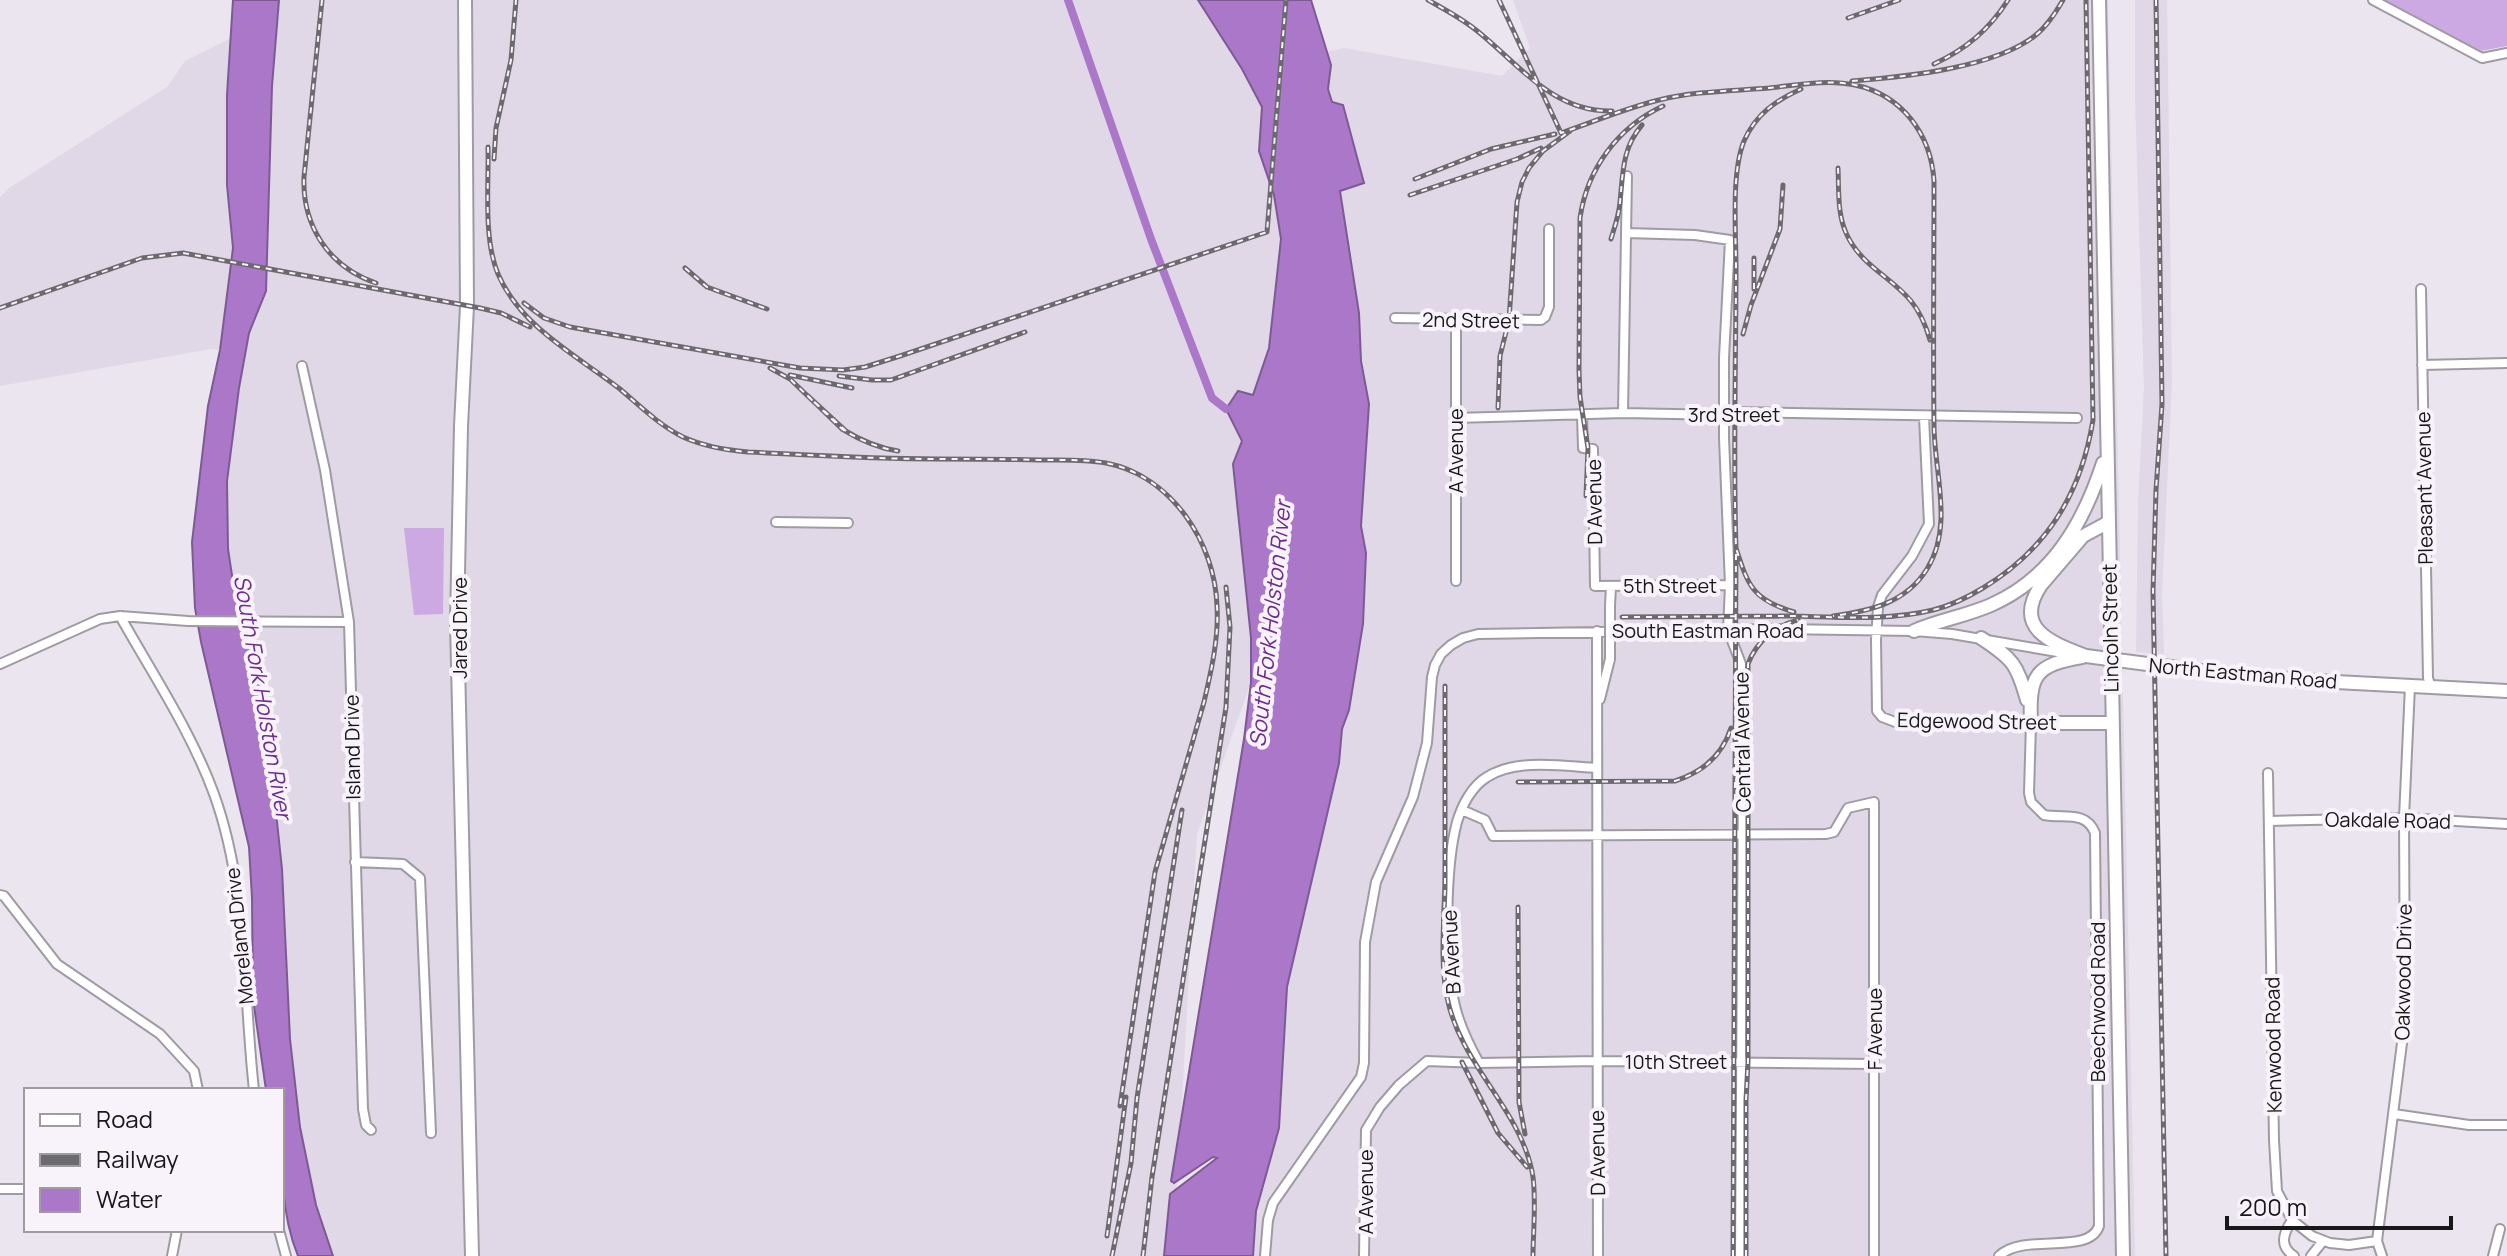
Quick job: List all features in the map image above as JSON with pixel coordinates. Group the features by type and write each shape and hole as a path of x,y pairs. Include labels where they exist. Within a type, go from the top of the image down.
{"main road":[{"name":"Jared Drive","path":"465,0 467,306 457,622 472,1256"},
{"name":"Lincoln Street","path":"2099,0 2123,1256"},
{"path":"1914,631 1991,605 2010,595 2047,564 2067,542 2084,515 2107,453"},
{"path":"2086,656 2047,640 2036,627 2031,611 2041,585 2083,536 2109,522"},
{"path":"2077,543 2109,544"},
{"path":"1981,638 2018,670 2030,717"},
{"path":"2030,717 2033,682 2044,668 2060,660 2086,656"},
{"name":"North Eastman Road","path":"2086,656 2298,680 2507,691"},
{"name":"Edgewood Street","path":"2030,717 2112,723"}],"street":[{"path":"2373,0 2482,58 2507,53"},
{"path":"1455,418 1623,413 1627,176"},
{"name":"2nd Street","path":"1395,318 1541,320 1549,307 1549,229"},
{"name":"Central Avenue","path":"1626,233 1695,235 1730,240 1724,358 1730,585 1728,630 1741,664 1740,1256"},
{"name":"Pleasant Avenue","path":"2421,289 2428,678 2431,687"},
{"name":"A Avenue","path":"1456,320 1456,581"},
{"path":"2422,365 2507,363"},
{"name":"Island Drive","path":"302,366 325,470 349,622 363,1109 366,1125 371,1130"},
{"name":"3rd Street","path":"1623,413 2077,418"},
{"name":"D Avenue","path":"1582,415 1583,448 1593,449 1595,586 1611,586 1610,659 1597,715"},
{"path":"1876,632 1882,595 1912,556 1929,524 1924,417"},
{"path":"776,522 848,523"},
{"name":"5th Street","path":"1611,586 1730,585"},
{"path":"0,664 100,619 120,616 197,621 349,622"},
{"name":"Moreland Drive","path":"120,616 193,747 214,795 237,882 254,1088"},
{"name":"D Avenue","path":"1597,631 1598,1256"},
{"name":"South Eastman Road","path":"1265,1256 1268,1220 1273,1203 1348,1097 1363,1070 1366,924 1376,882 1413,797 1427,743 1432,677 1441,654 1463,638 1478,634 1914,631 1981,638"},
{"name":"Edgewood Street","path":"1876,632 1876,705 1882,717 1895,722 2030,717"},
{"name":"North Eastman Road","path":"1981,638 2086,656"},
{"name":"Oakwood Drive","path":"2382,1256 2377,1241 2405,1007 2404,818 2410,686"},
{"name":"Beechwood Road","path":"1999,1256 2014,1247 2078,1247 2092,1240 2099,1226 2095,833 2086,820 2044,815 2031,802 2030,717"},
{"path":"1597,768 1527,766 1490,775 1477,784 1462,810 1485,820 1493,836 1742,833"},
{"name":"Kenwood Road","path":"2268,773 2276,1177 2279,1198 2292,1220"},
{"name":"F Avenue","path":"1742,833 1834,832 1848,808 1874,802 1874,1256"},
{"name":"B Avenue","path":"1462,810 1453,841 1449,883 1449,968 1460,1026 1479,1063"},
{"name":"Oakdale Road","path":"2269,821 2404,818 2507,824"},
{"path":"355,862 403,864 420,878 431,1133"},
{"path":"0,895 4,896 57,964 160,1034 194,1071 198,1088"},
{"name":"A Avenue","path":"1364,1256 1365,1142 1371,1120 1419,1065 1427,1061 1479,1063"},
{"name":"10th Street","path":"1479,1063 1874,1064"},
{"path":"2394,1114 2469,1125 2507,1125"},
{"path":"0,1189 24,1189"},
{"path":"2294,1256 2283,1241 2292,1220 2305,1232 2323,1241 2349,1245 2377,1241"},
{"path":"2493,1256 2500,1229"},
{"path":"172,1256 177,1232"},
{"path":"280,1232 286,1256"},
{"path":"2311,1256 2323,1241"}],"shaded area":[{"path":"280,0 1198,0 1262,107 1259,151 1274,195 1281,239 1269,348 1252,396 1226,409 1242,441 1233,464 1251,638 1251,682 1197,834 1173,1256 333,1256 316,1205 300,1127 290,1039 282,869 262,680 255,643 233,582 228,549 227,481 239,388 249,333 263,301 272,86"},
{"path":"1513,0 2108,0 2135,1256 1253,1256 1256,1211 1279,1125 1287,987 1339,763 1342,729 1349,710 1363,624 1366,553 1361,526 1369,404 1340,190 1364,184 1328,89 1331,65 1327,52 1344,48 1502,76 1530,48"},
{"path":"2135,0 2167,0 2172,381 2162,595 2164,654 2136,652 2138,504 2144,387"},
{"path":"2380,0 2507,0 2507,46 2481,51"},
{"path":"231,38 227,95 227,185 233,248 220,350 211,349 0,386 0,197 9,188 167,87 185,61"},
{"path":"404,528 444,528 443,614 414,615"}],"water":[{"name":"South Fork Holston River","path":"233,0 279,0 272,86 266,291 249,333 239,388 227,481 228,549 233,582 255,643 262,680 282,869 290,1039 300,1127 316,1205 333,1256 298,1256 291,1236 284,1195 284,1088 266,1088 253,999 249,847 195,608 192,542 208,406 220,350 233,248 227,185 227,95"},
{"name":"South Fork Holston River","path":"1198,0 1311,0 1331,65 1328,89 1332,102 1343,105 1364,183 1340,191 1369,404 1361,526 1366,553 1363,624 1349,710 1342,729 1339,763 1287,987 1279,1128 1256,1211 1253,1256 1164,1256 1170,1194 1217,1158 1213,1157 1174,1183 1171,1181 1251,682 1251,638 1233,464 1242,441 1226,409 1238,391 1253,395 1269,348 1281,239 1274,195 1259,151 1262,107"}],"waterway":[{"path":"1068,0 1151,239 1212,398 1226,409"}],"railway":[{"path":"322,0 304,177 308,212 314,228 332,255 359,276 376,283"},
{"path":"494,159 496,128 511,60 516,0"},
{"path":"524,303 544,318 570,327 800,368 843,370 900,356 1267,232 1286,0"},
{"path":"1428,0 1470,26 1554,95 1571,104 1612,111"},
{"path":"1499,0 1561,133 1634,107 1673,97 1823,83 1845,83 1872,90 1900,107 1920,133 1932,164 1934,181 1934,425 1941,498 1939,535 1927,569 1909,590 1873,608 1833,616"},
{"path":"1848,18 1899,0"},
{"path":"1934,64 1976,38 2008,0"},
{"path":"1852,81 1949,69 1998,55 2020,46 2037,34 2063,0"},
{"path":"1622,617 1863,618 1933,610 1965,598 2006,573 2043,537 2058,517 2080,472 2093,420 2086,0"},
{"path":"2156,0 2162,404 2153,592 2166,1256"},
{"path":"1794,612 1769,602 1754,590 1736,548 1735,203 1740,154 1754,123 1767,109 1801,89"},
{"path":"1586,496 1588,448 1579,370 1580,218 1590,183 1607,152 1632,125 1663,106"},
{"path":"1611,239 1619,211 1627,152 1642,125"},
{"path":"1498,408 1500,356 1509,320 1517,202 1522,182 1543,151 1570,131"},
{"path":"1415,179 1491,149 1555,134"},
{"path":"488,147 490,244 498,274 508,293 551,339 683,437 714,447 748,452 1106,463 1130,470 1151,482 1170,497 1186,516 1208,559 1214,582 1216,643 1204,702 1155,872 1120,1106"},
{"path":"1410,195 1541,148"},
{"path":"1838,168 1840,211 1847,235 1860,255 1911,301 1930,340"},
{"path":"1743,334 1780,229 1783,185"},
{"path":"0,308 142,258 183,253 480,308 501,313 530,327"},
{"path":"1754,258 1754,289"},
{"path":"685,268 707,287 767,309"},
{"path":"839,376 891,380 1025,332"},
{"path":"770,368 790,379 814,402"},
{"path":"790,375 852,388"},
{"path":"846,431 808,396 842,429 869,443 898,451"},
{"path":"1733,1256 1736,548"},
{"path":"1143,1256 1152,1177 1226,707 1230,627 1226,587"},
{"path":"1746,1256 1748,664 1767,636 1798,620"},
{"path":"1445,686 1443,942 1447,997 1464,1043 1515,1126 1525,1148 1534,1191 1533,1256"},
{"path":"1518,782 1675,781 1710,762 1731,728"},
{"path":"1112,1256 1131,1163 1137,1098 1182,810"},
{"path":"1518,907 1519,1102 1525,1134"},
{"path":"1462,1062 1498,1133 1527,1167"},
{"path":"1107,1236 1126,1097"}]}
